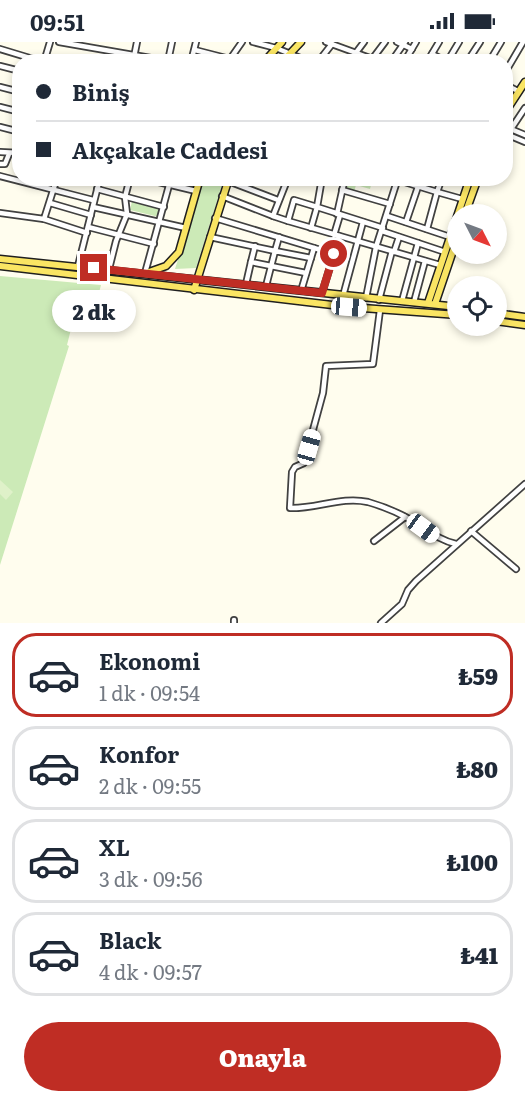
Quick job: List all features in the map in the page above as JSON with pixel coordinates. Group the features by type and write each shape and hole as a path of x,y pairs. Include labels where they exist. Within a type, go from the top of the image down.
{"main road":[{"path":"271,54 282,42"},
{"path":"289,53 301,42"},
{"path":"513,94 525,77"},
{"path":"513,100 525,82"},
{"path":"145,273 166,266 179,252 198,186"},
{"path":"194,290 226,186"},
{"path":"461,204 467,186"},
{"path":"469,204 475,186"},
{"path":"431,304 440,265 447,249"},
{"path":"431,304 447,257"},
{"path":"0,259 447,306"},
{"path":"0,266 194,290 447,314"},
{"path":"507,315 525,317"},
{"path":"507,323 525,325"}],"street":[{"path":"59,42 111,54"},
{"path":"194,54 196,42"},
{"path":"253,42 289,53"},
{"path":"356,52 364,42"},
{"path":"375,54 386,42"},
{"path":"397,42 412,49"},
{"path":"409,54 416,42"},
{"path":"432,54 439,42"},
{"path":"513,60 524,42"},
{"path":"330,43 360,54"},
{"path":"0,49 17,54"},
{"path":"195,50 209,54"},
{"path":"513,122 525,108"},
{"path":"0,152 9,154"},
{"path":"0,164 5,164 9,152 12,152"},
{"path":"39,186 93,201"},
{"path":"44,219 55,186"},
{"path":"78,266 98,186"},
{"path":"109,269 116,241 120,236 127,214 125,197 128,186"},
{"path":"145,273 169,186"},
{"path":"183,186 196,191"},
{"path":"246,186 363,222 445,252"},
{"path":"273,216 285,186"},
{"path":"311,228 321,186"},
{"path":"322,293 334,254 343,186"},
{"path":"366,298 376,247 396,186"},
{"path":"406,222 418,186 462,199"},
{"path":"426,229 439,186"},
{"path":"97,189 164,207"},
{"path":"342,190 390,204"},
{"path":"222,196 273,216 440,265"},
{"path":"288,220 294,200"},
{"path":"50,203 91,215"},
{"path":"93,207 186,228"},
{"path":"0,213 44,219 154,244"},
{"path":"387,216 447,235"},
{"path":"215,218 334,254"},
{"path":"344,296 363,222"},
{"path":"209,237 311,258"},
{"path":"266,286 279,237"},
{"path":"380,300 399,237"},
{"path":"402,302 418,243"},
{"path":"246,284 255,246"},
{"path":"301,291 314,248"},
{"path":"414,302 425,261"},
{"path":"251,262 306,273"},
{"path":"380,309 373,364 326,366 323,393 304,463 292,472 290,508 309,508 337,501 368,502 405,517 443,541 456,544"},
{"path":"381,623 402,604 408,590 416,581 525,484"},
{"path":"375,541 405,517"},
{"path":"471,531 516,569"}],"green space":[{"path":"201,186 222,186 196,268 175,269"},
{"path":"346,186 356,186 354,192 345,190"},
{"path":"132,201 161,208 159,217 130,210"},
{"path":"0,276 101,285 92,320 74,317 67,345 69,346 0,565"},
{"path":"0,480 13,492 6,500 0,494"}],"route":[{"path":"94,268 322,293 334,254"}]}
